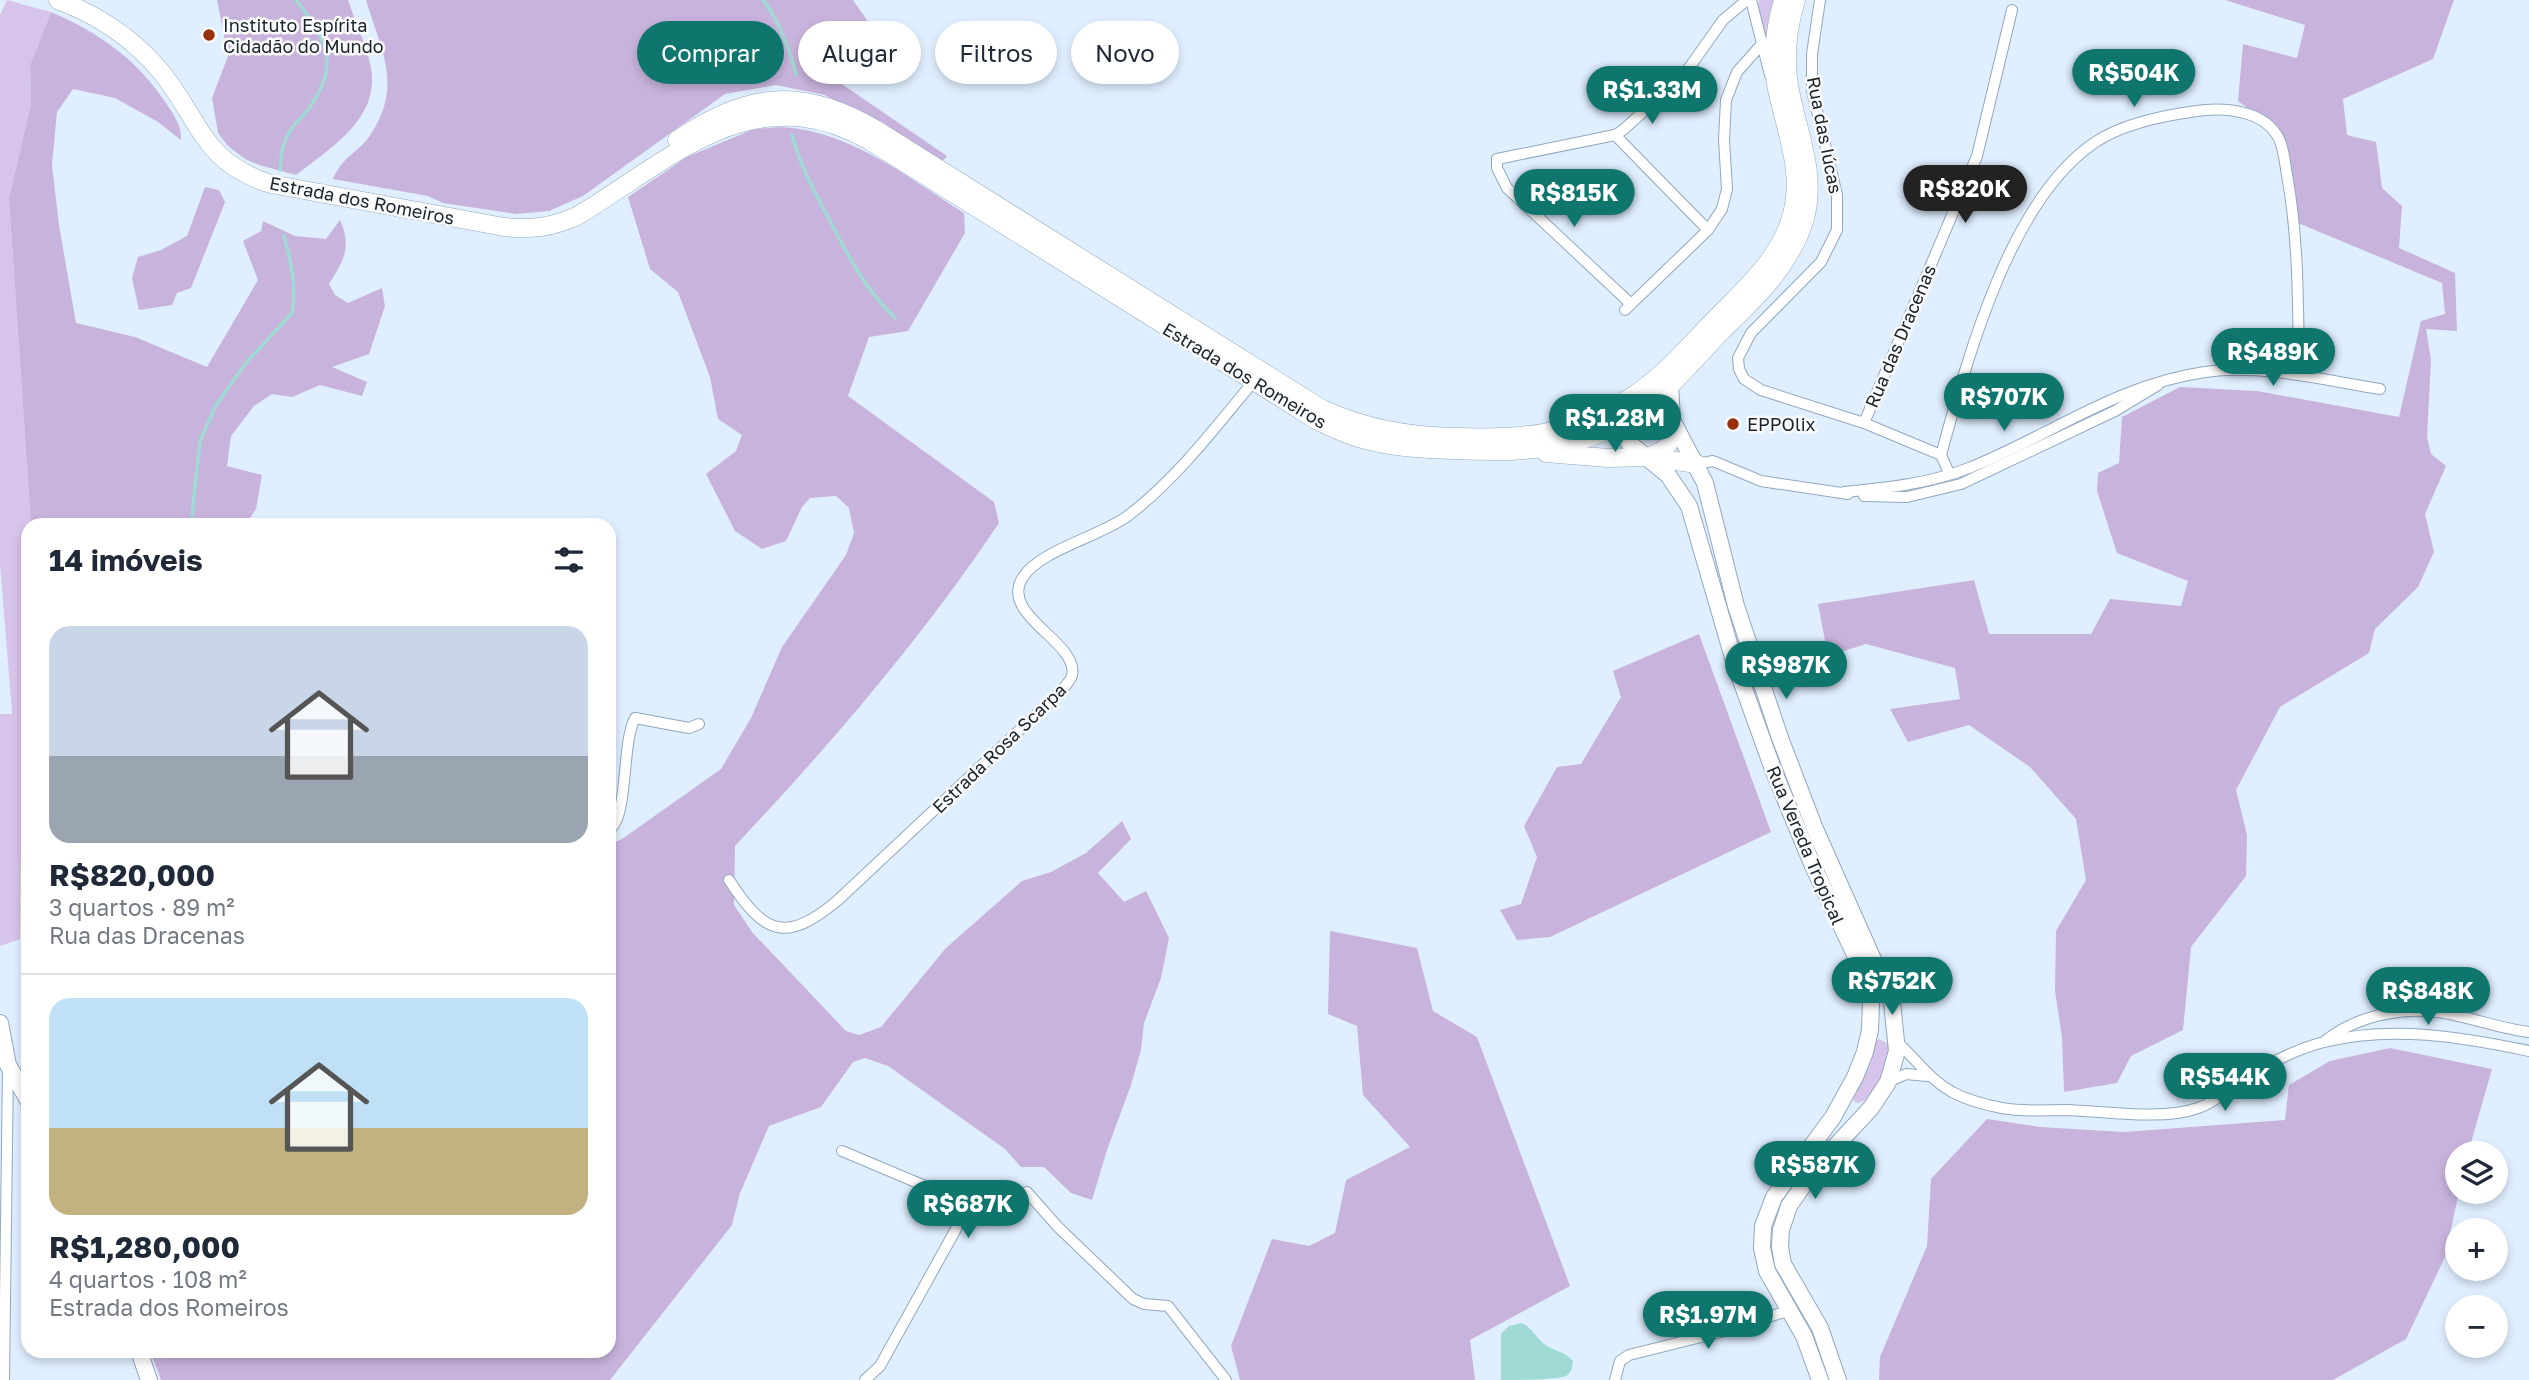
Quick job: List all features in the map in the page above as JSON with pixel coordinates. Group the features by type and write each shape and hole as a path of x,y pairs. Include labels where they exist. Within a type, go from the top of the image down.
{"main road":[{"name":"Estrada dos Romeiros","path":"58,0 89,13 134,44 164,76 202,137 216,154 256,179 291,188 522,229 559,224 577,216 694,142 731,125 784,116 821,120 838,125 870,141 1313,419 1369,441 1426,449 1518,451 1576,441 1620,424 1650,402 1663,381 1776,251 1788,227 1795,202 1796,175 1779,98 1774,47 1783,0"},
{"name":"Estrada dos Romeiros","path":"606,198 653,157 718,115 743,105 760,102 807,102 842,112 876,129 1309,402 1359,424 1390,432 1494,439 1539,435 1598,416 1663,381 1767,284 1787,258 1800,232 1808,204 1809,174 1791,95 1787,55 1788,31 1796,0"},
{"path":"1647,457 1668,446 1672,440 1672,420"},
{"path":"1518,451 1608,458 1647,457 1697,464"}],"street":[{"path":"1761,45 1737,72 1729,88 1725,108 1724,141 1726,199 1717,218 1708,230 1628,307 1507,188 1499,174 1496,162 1499,157 1615,135 1684,75 1723,20 1749,0 1779,98"},
{"name":"Rua das Iúcas","path":"1820,0 1812,54 1812,90 1837,195 1837,230 1821,262 1751,333 1738,358 1744,379 1761,390 1864,423 1941,456"},
{"name":"Rua das Dracenas","path":"1864,423 1977,156 2012,10"},
{"path":"1949,473 1941,456 1967,360 2001,274 2022,230 2056,181 2084,150 2110,134 2161,117 2230,108 2263,121 2279,139 2295,229 2300,375"},
{"path":"1615,135 1708,230"},
{"path":"1843,492 1906,486 1966,469 2116,396 2181,376 2224,370 2300,375 2380,388"},
{"path":"1663,381 1672,420"},
{"path":"1697,464 1713,461 1761,481 1880,497 1907,497 1961,484 2115,411 2164,381"},
{"name":"Estrada Rosa Scarpa","path":"729,880 740,896 775,927 798,928 809,922 837,901 1060,692 1069,682 1073,673 1072,667 1057,645 1022,608 1018,590 1024,575 1041,561 1118,522 1140,506 1181,466 1253,382"},
{"name":"Rua Vereda Tropical","path":"1672,420 1705,483 1736,606 1771,713 1819,840 1888,991 1897,1042 1895,1061 1878,1100 1831,1149 1802,1186 1786,1214 1780,1238 1783,1264 1820,1328 1838,1380"},
{"name":"Rua Vereda Tropical","path":"1620,424 1629,443 1668,475 1689,506 1723,628 1769,761 1813,866 1867,980 1871,1003 1866,1052 1845,1098 1784,1182 1766,1216 1762,1237 1763,1259 1767,1271 1811,1350 1820,1380"},
{"path":"1991,457 1996,468"},
{"path":"616,823 626,747 635,718 689,728 699,724"},
{"path":"1870,1030 1884,1033 1897,1042 1927,1076 1972,1100 2003,1108 2040,1111 2179,1112 2213,1102 2266,1066 2322,1043 2354,1022 2404,1012 2440,1012 2529,1032"},
{"path":"0,1023 8,1065 3,1280 4,1380"},
{"path":"2322,1043 2376,1035 2409,1034 2460,1037 2529,1051"},
{"path":"8,1065 21,1088"},
{"path":"1888,1082 1906,1074 1927,1076"},
{"path":"1845,1098 1852,1110 1864,1115"},
{"path":"842,1152 937,1191 948,1198 958,1220 957,1228 900,1333 880,1366 864,1380"},
{"path":"1027,1192 1058,1227 1133,1299 1144,1304 1168,1306 1226,1380"},
{"path":"1615,1380 1620,1361 1629,1354 1729,1329 1790,1310"},
{"path":"141,1358 149,1380"}],"shaded area":[{"path":"7,0 51,12 30,65 31,103 9,199 31,518 21,518 20,939 0,946 0,714 12,714 0,563 0,15"},
{"path":"217,0 348,0 371,68 372,86 368,102 350,130 296,175 245,159 228,146 218,133 212,98 228,56"},
{"path":"366,0 853,0 868,21 798,21 798,84 842,84 947,156 941,163 825,95 776,85 725,94 583,196 549,211 516,214 443,203 428,196 333,179 346,159 371,134 381,116 387,83 383,51"},
{"path":"1759,0 1777,0 1768,46 1758,8"},
{"path":"2225,0 2454,0 2433,59 2343,99 2347,135 2376,142 2382,188 2402,206 2399,248 2455,273 2457,331 2426,329 2431,360 2427,437 2431,454 2446,466 2425,514 2434,552 2418,587 2375,629 2369,653 2280,707 2236,790 2247,835 2246,876 2191,947 2183,1030 2131,1056 2117,1083 2064,1092 2062,1037 2055,991 2056,931 2086,880 2076,819 2030,767 1969,725 1908,742 1890,709 1960,699 1955,668 1866,644 1828,656 1818,604 1974,580 1989,634 2091,634 2110,599 2181,606 2188,581 2117,553 2097,491 2098,473 2119,463 2122,417 2180,387 2257,391 2399,417 2421,321 2445,314 2442,283 2298,223 2282,134 2238,101 2243,44 2297,58 2305,25"},
{"path":"51,12 69,20 117,50 144,75 178,122 181,135 181,140 158,122 115,98 73,89 57,112 52,165 76,323 135,337 207,367 258,280 243,241 261,231 263,221 295,236 326,239 340,220 346,246 339,268 329,284 335,295 348,303 382,288 385,306 369,354 332,367 367,382 362,396 320,385 292,397 272,394 254,406 231,436 227,466 262,475 256,509 250,518 31,518 9,199 31,103 30,65"},
{"path":"781,127 807,130 855,146 900,171 964,213 965,233 908,331 869,337 848,396 994,502 999,523 939,608 874,690 735,846 734,905 752,932 846,1031 859,1035 881,1027 946,948 1022,881 1051,872 1086,853 1122,821 1131,839 1098,873 1124,902 1146,891 1169,938 1161,978 1144,1023 1141,1050 1131,1085 1092,1200 1071,1193 1044,1167 1021,1167 1005,1149 888,1066 865,1058 853,1062 821,1107 769,1126 740,1193 732,1225 610,1380 161,1380 153,1358 616,1358 616,842 721,769 751,718 782,647 846,555 854,533 849,508 836,496 810,498 802,507 786,541 762,549 735,531 706,474 736,451 742,435 718,419 710,377 678,292 650,269 628,197 687,157 754,129"},
{"path":"205,187 219,190 225,202 191,288 177,293 172,305 139,310 132,278 138,257 161,250 187,236"},
{"path":"1699,634 1771,832 1550,937 1517,940 1500,910 1521,904 1537,857 1524,826 1557,767 1581,764 1621,697 1613,671"},
{"path":"1330,931 1417,948 1433,1011 1477,1037 1570,1286 1470,1340 1475,1380 1240,1380 1231,1346 1272,1239 1309,1246 1335,1233 1346,1180 1410,1147 1363,1095 1357,1026 1328,1014"},
{"path":"1879,1039 1890,1045 1890,1065 1868,1100 1856,1103 1852,1098 1875,1041"},
{"path":"2390,1048 2492,1069 2471,1141 2445,1141 2445,1204 2456,1204 2453,1218 2445,1218 2445,1257 2406,1339 2333,1380 1879,1380 1880,1357 1927,1246 1931,1179 1987,1119 2040,1127 2124,1132 2285,1120 2289,1085 2330,1061"},
{"path":"1522,1323 1547,1346 1573,1361 1568,1375 1544,1379 1501,1380 1501,1334 1509,1326"}],"waterway":[{"path":"280,170 287,137 320,91 327,64 322,39 296,0"},
{"path":"763,0 783,36 796,74"},
{"path":"792,135 808,178 850,259 875,296 895,318"},
{"path":"192,518 200,441 216,405 246,363 292,313 294,284 284,236"}],"place":[{"name":"Instituto Espírita Cidadão do Mundo","path":"209,35"},
{"name":"EPPOlix","path":"1733,424"}]}
